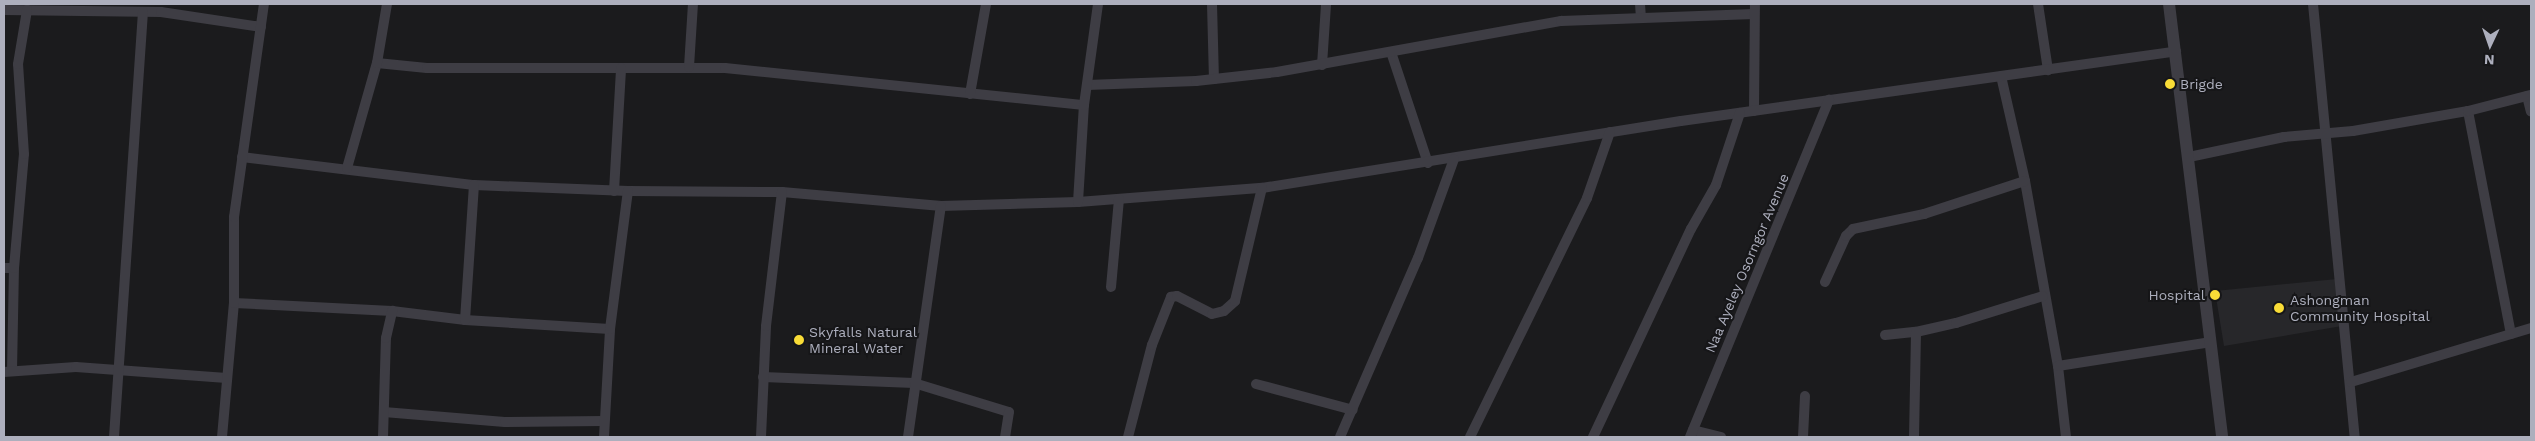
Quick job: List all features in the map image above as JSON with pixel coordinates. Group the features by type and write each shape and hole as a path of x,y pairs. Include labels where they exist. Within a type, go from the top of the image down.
{"street":[{"path":"222,437 234,303 234,217 264,4"},
{"path":"347,168 377,63 387,4"},
{"path":"689,67 693,4"},
{"path":"970,94 986,4"},
{"path":"1078,202 1084,105 1098,4"},
{"path":"1212,4 1214,79"},
{"path":"1322,65 1326,4"},
{"path":"1640,4 1642,17"},
{"path":"2038,4 2048,70"},
{"path":"2169,4 2222,437"},
{"path":"2313,4 2356,437"},
{"path":"4,10 142,12 161,8 261,27"},
{"path":"1087,85 1214,79 1322,65 1562,21 1755,9 1754,111"},
{"path":"27,10 18,64 24,154 9,268 8,372 76,367 118,368 228,378"},
{"path":"114,437 142,12"},
{"path":"242,158 347,168 474,185 614,191 782,192 941,206 1078,202 1262,188 1829,99 2176,51"},
{"path":"1391,52 1428,163"},
{"path":"377,63 426,68 689,67 787,73 1084,105"},
{"path":"614,191 621,68"},
{"path":"2002,76 2025,181 2043,296 2058,366 2066,437"},
{"path":"2189,156 2284,137 2326,134 2468,111 2529,96 2531,112"},
{"name":"Naa Ayeley Osorngor Avenue","path":"1692,434 1829,99"},
{"path":"2468,111 2511,334"},
{"path":"1593,437 1691,229 1716,185 1740,113"},
{"path":"1470,437 1587,198 1610,132"},
{"path":"1340,437 1418,258 1454,159"},
{"path":"1825,282 1846,236 1853,229 1924,214 2025,181"},
{"path":"465,320 474,185"},
{"path":"1128,437 1152,345 1171,297 1177,296 1212,314 1224,311 1234,301 1262,188"},
{"path":"604,437 602,421 610,330 628,191"},
{"path":"761,437 770,282 782,192"},
{"path":"1111,287 1119,199"},
{"path":"908,437 914,383 927,314 941,206"},
{"path":"1885,334 1916,332 2043,296"},
{"path":"234,303 392,311 465,320 610,330"},
{"path":"383,437 386,338 392,311"},
{"path":"2351,382 2531,328"},
{"path":"1914,437 1916,332"},
{"path":"2058,366 2211,342"},
{"path":"763,377 914,383 1009,412 1005,437"},
{"path":"1256,384 1352,410"},
{"path":"1804,437 1805,396"},
{"path":"384,412 505,422 602,421"},
{"path":"1692,434 1721,437"}],"shaded area":[{"name":"Ashongman Community Hospital","path":"2337,279 2342,326 2224,346 2215,291"}],"place":[{"name":"Brigde","path":"2170,84"},
{"name":"Hospital","path":"2215,295"},
{"name":"Ashongman Community Hospital","path":"2279,308"},
{"name":"Skyfalls Natural Mineral Water","path":"799,340"}]}
